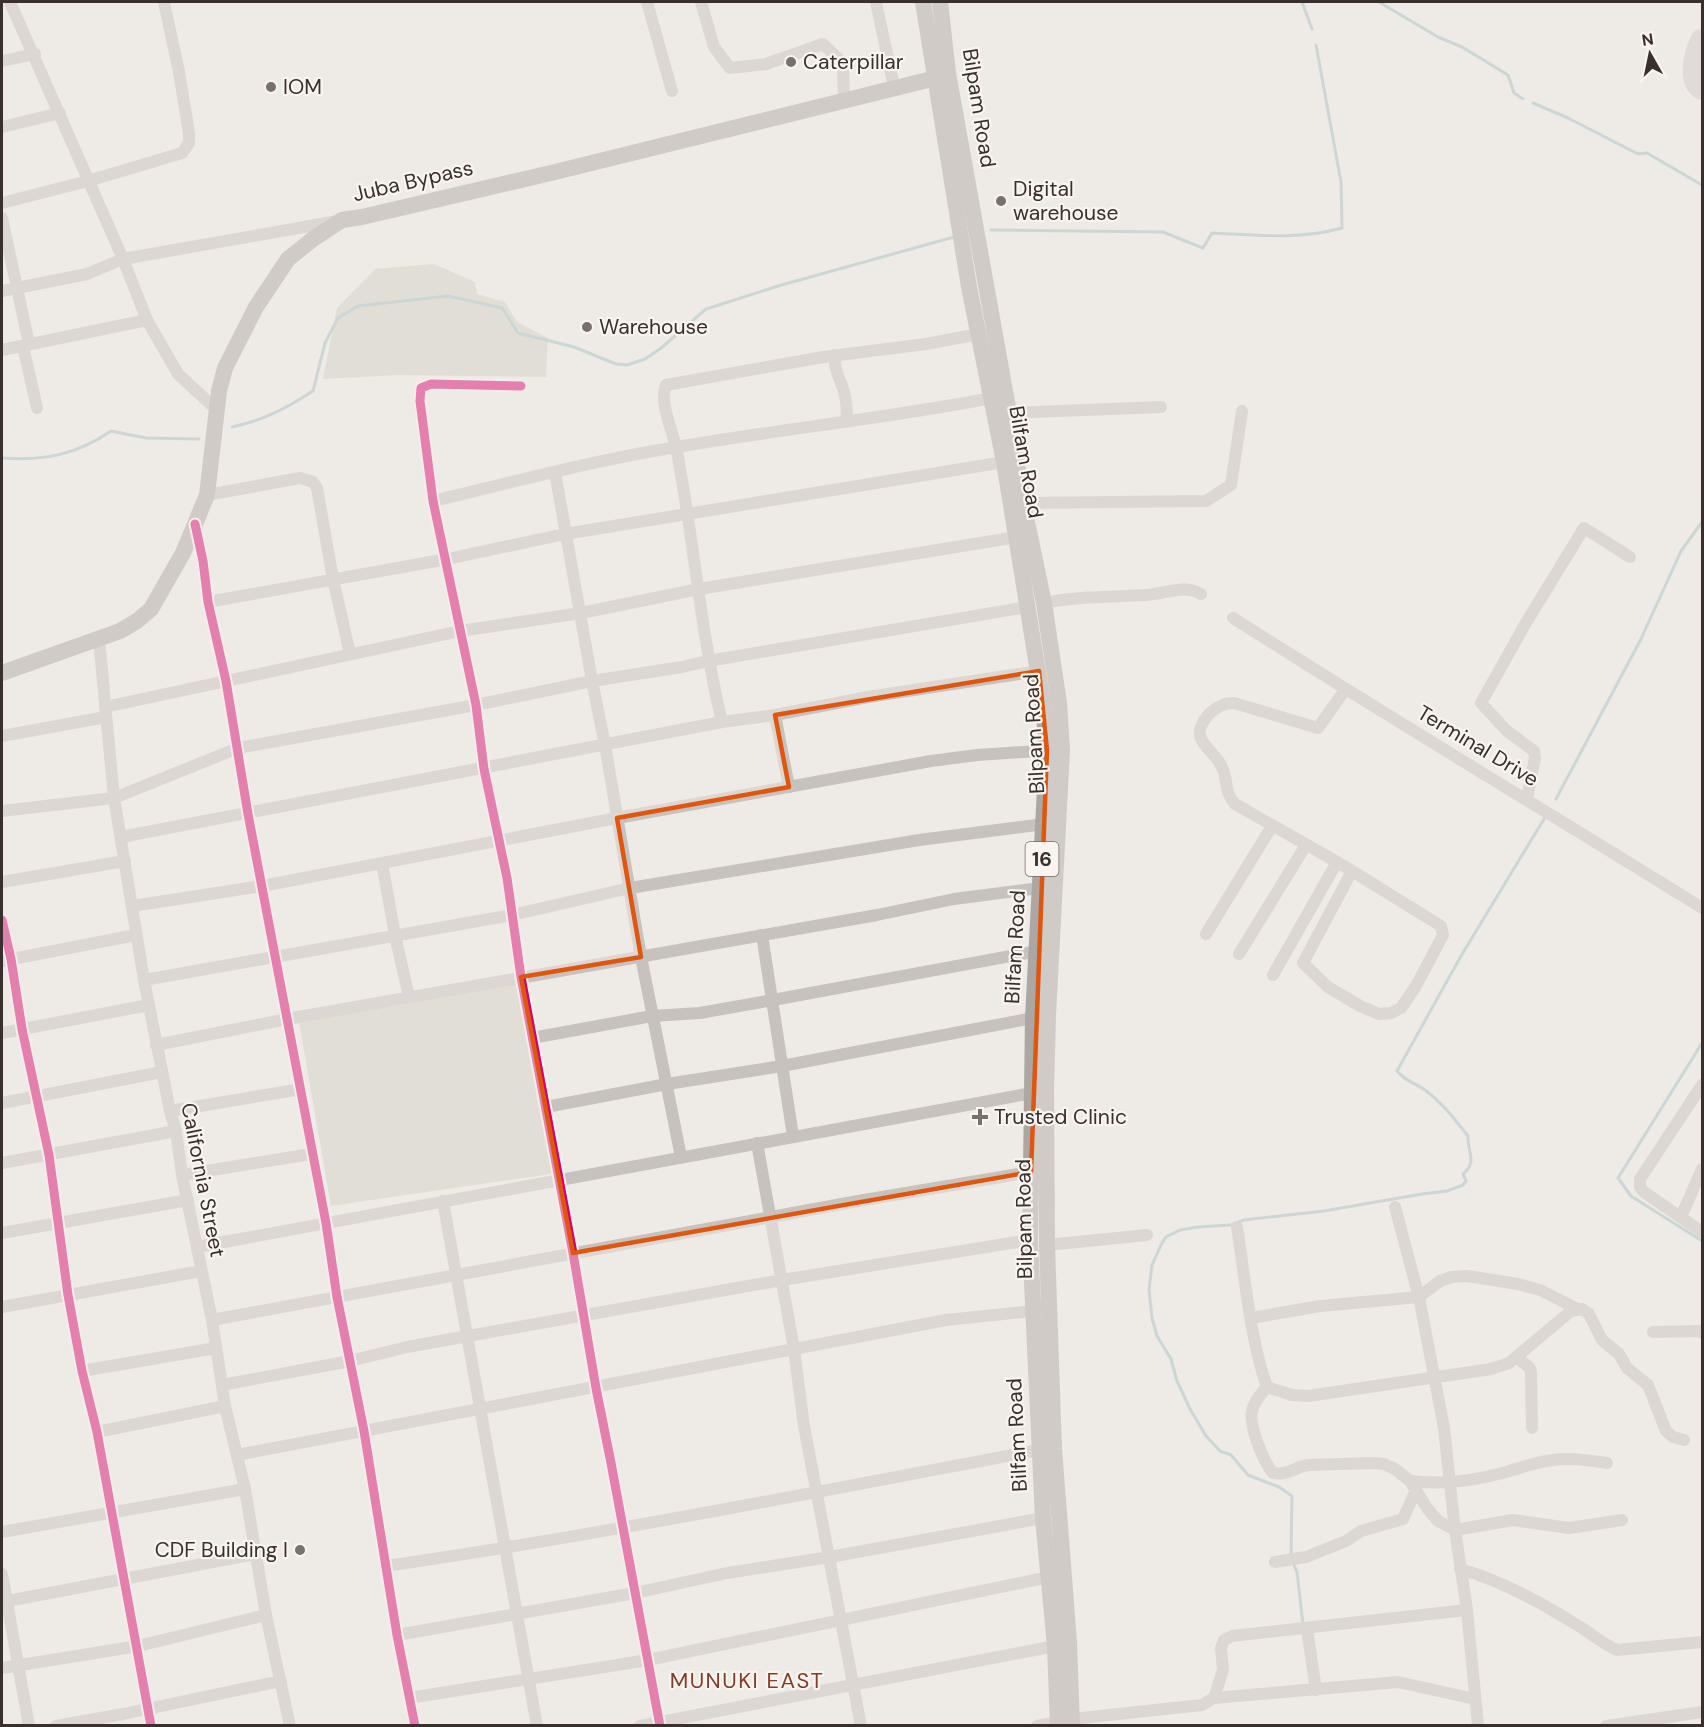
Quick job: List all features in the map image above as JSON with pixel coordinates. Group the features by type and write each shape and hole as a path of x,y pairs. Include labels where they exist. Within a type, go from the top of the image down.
{"main road":[{"name":"Bilfam Road","path":"923,2 969,287 1004,462 1027,607 1054,750 1044,824 1033,1018 1030,1240 1041,1310 1040,1450 1043,1518 1065,1723"},
{"name":"Bilpam Road","path":"940,2 948,73 1023,503 1044,603 1059,703 1054,750 1047,1047 1047,1245 1041,1310 1069,1642 1065,1723"},
{"name":"Juba Bypass","path":"2,673 120,631 151,609 183,553 207,495 217,410 225,368 239,337 271,282 288,259 313,238 342,220 555,172 948,73"}],"street":[{"path":"12,2 147,320 178,374 217,410"},
{"path":"2,203 88,181 182,153 189,143 179,72 164,2"},
{"path":"647,2 672,91"},
{"path":"701,2 714,47 730,68 766,64 823,44 843,63 844,101"},
{"path":"876,2 894,87"},
{"path":"2,60 34,54"},
{"path":"2,127 60,114"},
{"path":"2,218 17,288 37,408"},
{"path":"2,291 87,274 123,259 342,220"},
{"path":"2,350 147,320"},
{"path":"722,722 708,661 676,447 664,398 666,386 835,355 926,344 979,334"},
{"path":"835,355 834,368 841,382 848,409 846,421"},
{"path":"522,386 431,384 421,388 420,401 433,501 476,705 484,769 507,878 532,1038 660,1724"},
{"path":"433,501 555,472 676,447 992,398"},
{"path":"1009,413 1161,407"},
{"path":"1023,503 1206,501 1231,485 1242,411"},
{"path":"208,602 447,559 565,534 1004,462"},
{"path":"555,472 641,957 681,1157"},
{"path":"207,495 300,478 310,480 317,488 333,579 350,654"},
{"path":"195,524 203,561 208,602 226,681 248,814 301,1089 311,1154 326,1223 337,1297 364,1431 397,1635 415,1725"},
{"path":"1527,799 1535,758 1534,751 1507,732 1481,703 1527,621 1584,528 1630,557"},
{"path":"2,736 226,681 460,631 580,613 699,589 1017,537"},
{"path":"1044,603 1082,596 1149,595 1183,589 1194,590 1201,594"},
{"path":"2,810 114,798 238,748 476,705 592,681 1027,607"},
{"name":"Terminal Drive","path":"1233,618 1345,690 1527,799 1702,908"},
{"name":"California Street","path":"99,639 114,798 136,935 212,1320 225,1406 245,1489 266,1615 290,1725"},
{"path":"121,837 722,722 1039,671"},
{"path":"1345,690 1318,728 1234,703 1221,705 1203,722 1200,730 1201,740 1221,765 1228,796 1235,804 1337,862 1352,871 1441,926 1443,935 1416,986 1401,1008 1390,1013 1379,1014 1360,1006 1321,981 1303,963 1352,871"},
{"path":"775,715 789,787"},
{"path":"132,906 262,886 616,818 931,762 976,755 1054,750"},
{"path":"144,980 512,915 630,888 919,840 1044,824"},
{"path":"1206,934 1272,826"},
{"path":"1239,954 1306,845"},
{"path":"2,882 125,861"},
{"path":"1274,975 1337,862"},
{"path":"382,863 409,997"},
{"path":"156,1045 287,1019 877,915 954,899 1040,888"},
{"path":"2,920 6,960 49,1155 68,1295 82,1371 97,1432 151,1725"},
{"path":"6,960 136,935"},
{"path":"762,935 793,1136"},
{"path":"532,1038 652,1016 700,1013 1038,951"},
{"path":"2,1033 149,1005"},
{"path":"546,1107 667,1084 782,1066 1033,1018"},
{"path":"2,1103 162,1072"},
{"path":"1702,1085 1640,1179 1640,1187 1644,1192 1702,1232"},
{"path":"170,1111 301,1089"},
{"path":"197,1247 1032,1092"},
{"path":"2,1163 176,1131"},
{"path":"757,1143 794,1349 804,1426 861,1725"},
{"path":"182,1175 311,1154"},
{"path":"1681,1217 1702,1169"},
{"path":"212,1320 771,1216 1031,1172"},
{"path":"2,1233 188,1200"},
{"path":"443,1201 537,1725"},
{"path":"1395,1207 1419,1297 1451,1483 1455,1530 1467,1610 1478,1725"},
{"path":"1237,1227 1251,1318 1267,1387"},
{"path":"1047,1245 1147,1235"},
{"path":"222,1385 350,1361 407,1347 584,1315 1030,1240"},
{"path":"2,1307 201,1271"},
{"path":"1251,1318 1320,1306 1419,1297 1440,1281 1452,1277 1467,1276 1540,1290 1589,1314 1602,1340 1618,1354 1627,1368 1648,1385 1666,1431 1673,1437 1684,1440"},
{"path":"1267,1387 1292,1395 1308,1396 1491,1369 1509,1363 1533,1340 1576,1308"},
{"path":"237,1455 945,1320 1041,1310"},
{"path":"1653,1332 1700,1331 1702,1333"},
{"path":"82,1371 216,1348"},
{"path":"1516,1357 1531,1371 1532,1428"},
{"path":"1267,1387 1257,1398 1252,1411 1254,1427 1263,1456 1273,1473 1289,1472 1300,1466 1308,1465 1384,1464 1413,1485 1438,1521 1455,1530 1513,1520 1569,1528 1622,1520"},
{"path":"97,1432 225,1406"},
{"path":"386,1566 622,1528 1040,1450"},
{"path":"1413,1485 1451,1483 1495,1475 1547,1460 1568,1459 1607,1463"},
{"path":"1275,1562 1306,1557 1346,1541 1361,1531 1403,1519 1413,1485"},
{"path":"2,1532 245,1489"},
{"path":"397,1635 635,1593 727,1573 830,1557 1043,1518"},
{"path":"4,1601 256,1554"},
{"path":"1460,1569 1484,1576 1530,1597 1617,1650 1702,1642"},
{"path":"2,1574 4,1601 19,1664 29,1725"},
{"path":"409,1698 648,1660 1049,1577"},
{"path":"1214,1698 1223,1670 1221,1648 1224,1640 1232,1636 1467,1610"},
{"path":"2,1668 138,1646 266,1615"},
{"path":"1307,1629 1316,1690"},
{"path":"640,1725 660,1724 1055,1646"},
{"path":"56,1725 281,1681"},
{"path":"1036,1725 1202,1705 1214,1698 1398,1682 1475,1699"},
{"path":"1606,1725 1702,1712"}],"highlighted area":[{"path":"1039,671 1047,750 1031,1172 573,1253 521,977 641,957 617,818 789,787 775,715"}],"green space":[{"path":"434,264 475,282 477,294 505,302 517,322 548,338 546,377 398,375 323,379 337,308 375,269"},
{"path":"523,983 557,1173 331,1206 299,1022"}],"waterway":[{"path":"1302,2 1312,29"},
{"path":"1379,2 1508,75 1514,93 1523,99"},
{"path":"991,230 1163,232 1203,248 1212,233 1294,235 1342,228 1341,182 1316,45"},
{"path":"1533,103 1638,154 1647,153 1702,185"},
{"path":"232,427 274,413 313,391 325,343 338,318 358,306 448,296 502,308 518,333 574,347 616,364 627,365 645,359 660,349 706,309 778,286 954,237"},
{"path":"2,458 59,455 85,446 111,431 146,438 199,439"},
{"path":"1556,799 1641,639 1681,551 1702,522"},
{"path":"1291,1557 1292,1496 1279,1487 1248,1475 1231,1455 1220,1451 1206,1436 1190,1409 1177,1381 1171,1359 1157,1336 1152,1318 1149,1290 1152,1265 1166,1237 1180,1230 1324,1211 1447,1191 1463,1185 1466,1181 1463,1174 1471,1160 1468,1136 1437,1100 1397,1071 1461,956 1544,819"},
{"path":"1702,1043 1618,1178 1631,1196 1702,1241"},
{"path":"1293,1563 1297,1572 1303,1625"}],"taxiway":[{"path":"1702,41 1696,59 1695,72 1698,84 1702,88"}],"cycle path":[{"path":"521,386 431,384 421,388 420,401 433,501 476,705 484,769 507,878 521,977 660,1726"},
{"path":"195,524 326,1223 337,1297 364,1431 397,1635 415,1726"},
{"path":"2,920 49,1155 68,1295 82,1371 97,1432 151,1726"}],"place":[{"name":"Caterpillar","path":"791,62"},
{"name":"IOM","path":"271,87"},
{"name":"Digital warehouse","path":"1001,201"},
{"name":"Warehouse","path":"587,327"},
{"name":"Trusted Clinic","path":"980,1117"},
{"name":"CDF Building I","path":"300,1550"}],"district":[{"name":"MUNUKI EAST","path":"747,1680"}]}
